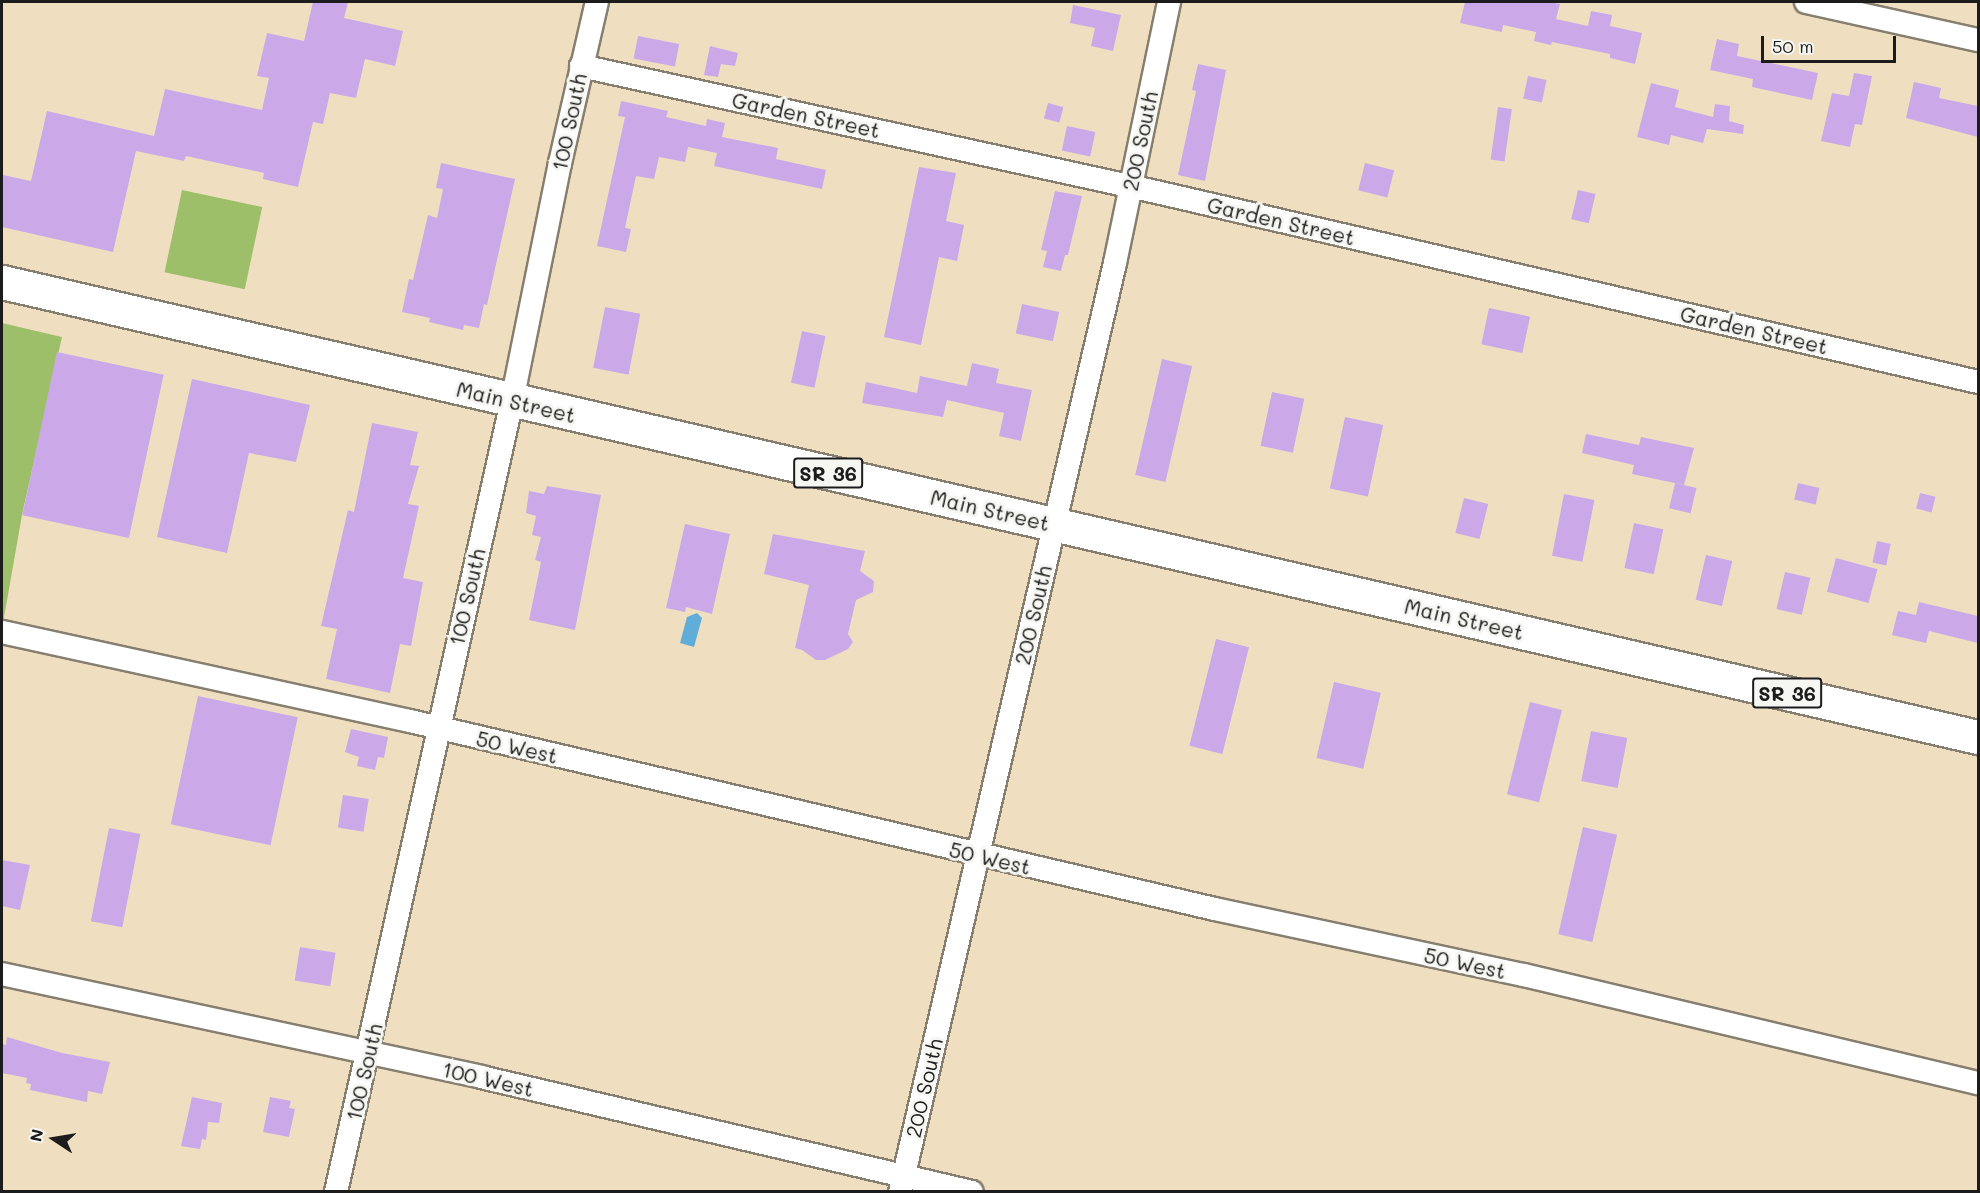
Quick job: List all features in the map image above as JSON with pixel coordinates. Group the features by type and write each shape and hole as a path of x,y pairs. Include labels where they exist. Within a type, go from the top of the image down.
{"highway":[{"name":"Main Street","path":"2,282 1978,737"}],"street":[{"name":"100 South","path":"336,1191 368,1053 437,728 512,401 581,66 597,2"},
{"name":"200 South","path":"901,1184 1131,186 1169,2"},
{"path":"1806,2 1978,40"},
{"name":"Garden Street","path":"581,66 1131,186 1978,382"},
{"name":"50 West","path":"2,632 437,728 1215,909 1524,975 1978,1083"},
{"name":"100 West","path":"2,974 368,1053 901,1184 972,1191"}],"green space":[{"path":"182,190 262,207 245,289 165,272"},
{"path":"2,323 62,337 22,515 3,623"}],"water":[{"path":"697,613 702,618 694,647 680,643 687,617"}],"building":[{"path":"313,2 348,2 344,18 403,31 395,66 365,59 356,98 330,93 323,124 313,122 298,187 263,179 264,173 186,156 184,161 136,151 113,252 2,227 3,175 31,181 47,111 154,136 165,89 262,110 269,78 257,76 267,33 304,41"},
{"path":"1465,2 1560,4 1556,19 1588,26 1591,11 1612,15 1610,26 1642,33 1635,64 1610,58 1610,54 1552,42 1551,45 1534,41 1536,32 1503,25 1502,32 1460,23"},
{"path":"1073,5 1121,15 1113,51 1091,46 1095,28 1070,23"},
{"path":"638,36 679,44 675,67 634,59"},
{"path":"1717,39 1739,44 1737,56 1818,73 1812,100 1752,87 1753,79 1710,70"},
{"path":"710,46 738,53 735,66 721,64 718,77 704,75"},
{"path":"1198,64 1226,70 1205,181 1178,175 1196,91 1192,90"},
{"path":"1854,73 1872,76 1862,125 1855,124 1850,147 1821,141 1832,93 1849,96"},
{"path":"1528,76 1547,80 1542,102 1523,98"},
{"path":"1914,82 1941,88 1939,98 1978,106 1978,137 1906,118"},
{"path":"1651,83 1679,90 1675,107 1713,117 1715,104 1730,106 1729,121 1744,125 1743,134 1707,129 1703,143 1671,135 1669,145 1637,137"},
{"path":"621,101 668,111 666,117 706,126 707,119 725,123 722,137 778,148 776,159 826,170 822,189 714,166 717,153 688,147 685,162 659,157 654,179 636,176 625,228 631,229 626,252 597,246 625,117 618,116"},
{"path":"1048,103 1063,107 1059,123 1044,118"},
{"path":"1498,107 1512,109 1504,161 1491,159"},
{"path":"1067,126 1095,132 1090,156 1062,150"},
{"path":"441,163 515,179 487,305 484,304 479,328 464,325 463,330 429,322 430,318 402,312 409,279 413,280 428,215 437,218 443,189 436,188"},
{"path":"1365,163 1394,170 1387,197 1358,190"},
{"path":"919,167 956,173 946,221 964,225 957,261 939,257 921,345 884,337"},
{"path":"1578,190 1596,194 1589,223 1571,219"},
{"path":"1055,191 1082,196 1068,255 1065,255 1061,271 1043,267 1047,251 1041,250"},
{"path":"1022,304 1059,312 1053,341 1016,333"},
{"path":"605,307 640,314 629,375 593,368"},
{"path":"1489,308 1530,317 1522,353 1481,344"},
{"path":"802,331 825,336 814,388 791,383"},
{"path":"57,352 164,375 129,538 22,515"},
{"path":"1162,359 1192,366 1165,482 1135,475"},
{"path":"972,363 999,369 996,383 1032,390 1021,441 999,436 1004,413 947,400 943,417 862,403 866,382 917,393 920,376 967,386"},
{"path":"192,379 310,405 296,462 249,453 227,553 157,537"},
{"path":"1272,392 1304,399 1293,453 1261,446"},
{"path":"1345,417 1383,425 1368,497 1330,488"},
{"path":"372,423 418,432 410,465 419,466 408,504 419,506 403,578 423,582 411,646 400,644 390,693 326,679 337,629 321,626 348,510 354,512"},
{"path":"1586,434 1639,445 1641,437 1694,448 1684,485 1632,474 1634,465 1582,453"},
{"path":"1675,483 1696,488 1691,513 1669,508"},
{"path":"1798,483 1819,488 1816,505 1794,500"},
{"path":"547,486 601,495 575,630 529,620 541,562 535,560 541,537 532,535 536,516 526,513 529,491 544,494"},
{"path":"1920,493 1936,497 1932,512 1916,509"},
{"path":"1564,494 1594,500 1582,562 1552,556"},
{"path":"1464,498 1488,504 1480,539 1455,533"},
{"path":"1634,523 1663,529 1654,574 1624,568"},
{"path":"685,524 730,534 712,614 686,607 685,612 666,608"},
{"path":"773,534 865,551 860,571 874,581 873,592 856,600 848,634 853,642 848,649 825,660 816,660 795,648 809,585 764,574"},
{"path":"1877,541 1891,544 1886,565 1872,563"},
{"path":"1706,555 1732,561 1722,606 1696,600"},
{"path":"1836,558 1878,569 1868,603 1827,592"},
{"path":"1785,572 1810,578 1802,615 1776,609"},
{"path":"1919,602 1978,616 1978,643 1929,631 1926,643 1892,635 1898,611 1916,615"},
{"path":"1216,639 1249,647 1222,754 1189,746"},
{"path":"1334,682 1381,693 1363,769 1316,758"},
{"path":"198,696 298,717 271,845 171,824"},
{"path":"1530,702 1562,710 1539,802 1507,794"},
{"path":"351,729 388,737 384,758 378,757 375,770 357,766 359,757 345,752"},
{"path":"1591,731 1627,738 1618,788 1581,781"},
{"path":"343,795 369,799 364,832 338,828"},
{"path":"1583,827 1617,835 1592,942 1558,934"},
{"path":"109,828 140,834 122,927 91,921"},
{"path":"2,860 30,865 20,910 2,906"},
{"path":"300,947 336,953 330,986 295,981"},
{"path":"7,1037 62,1053 110,1062 102,1094 88,1091 87,1102 30,1090 31,1084 26,1083 27,1078 2,1073 2,1044 6,1045"},
{"path":"192,1097 222,1103 219,1123 208,1122 206,1140 202,1139 200,1149 181,1146"},
{"path":"270,1097 291,1101 289,1108 295,1109 289,1137 263,1132"}]}
